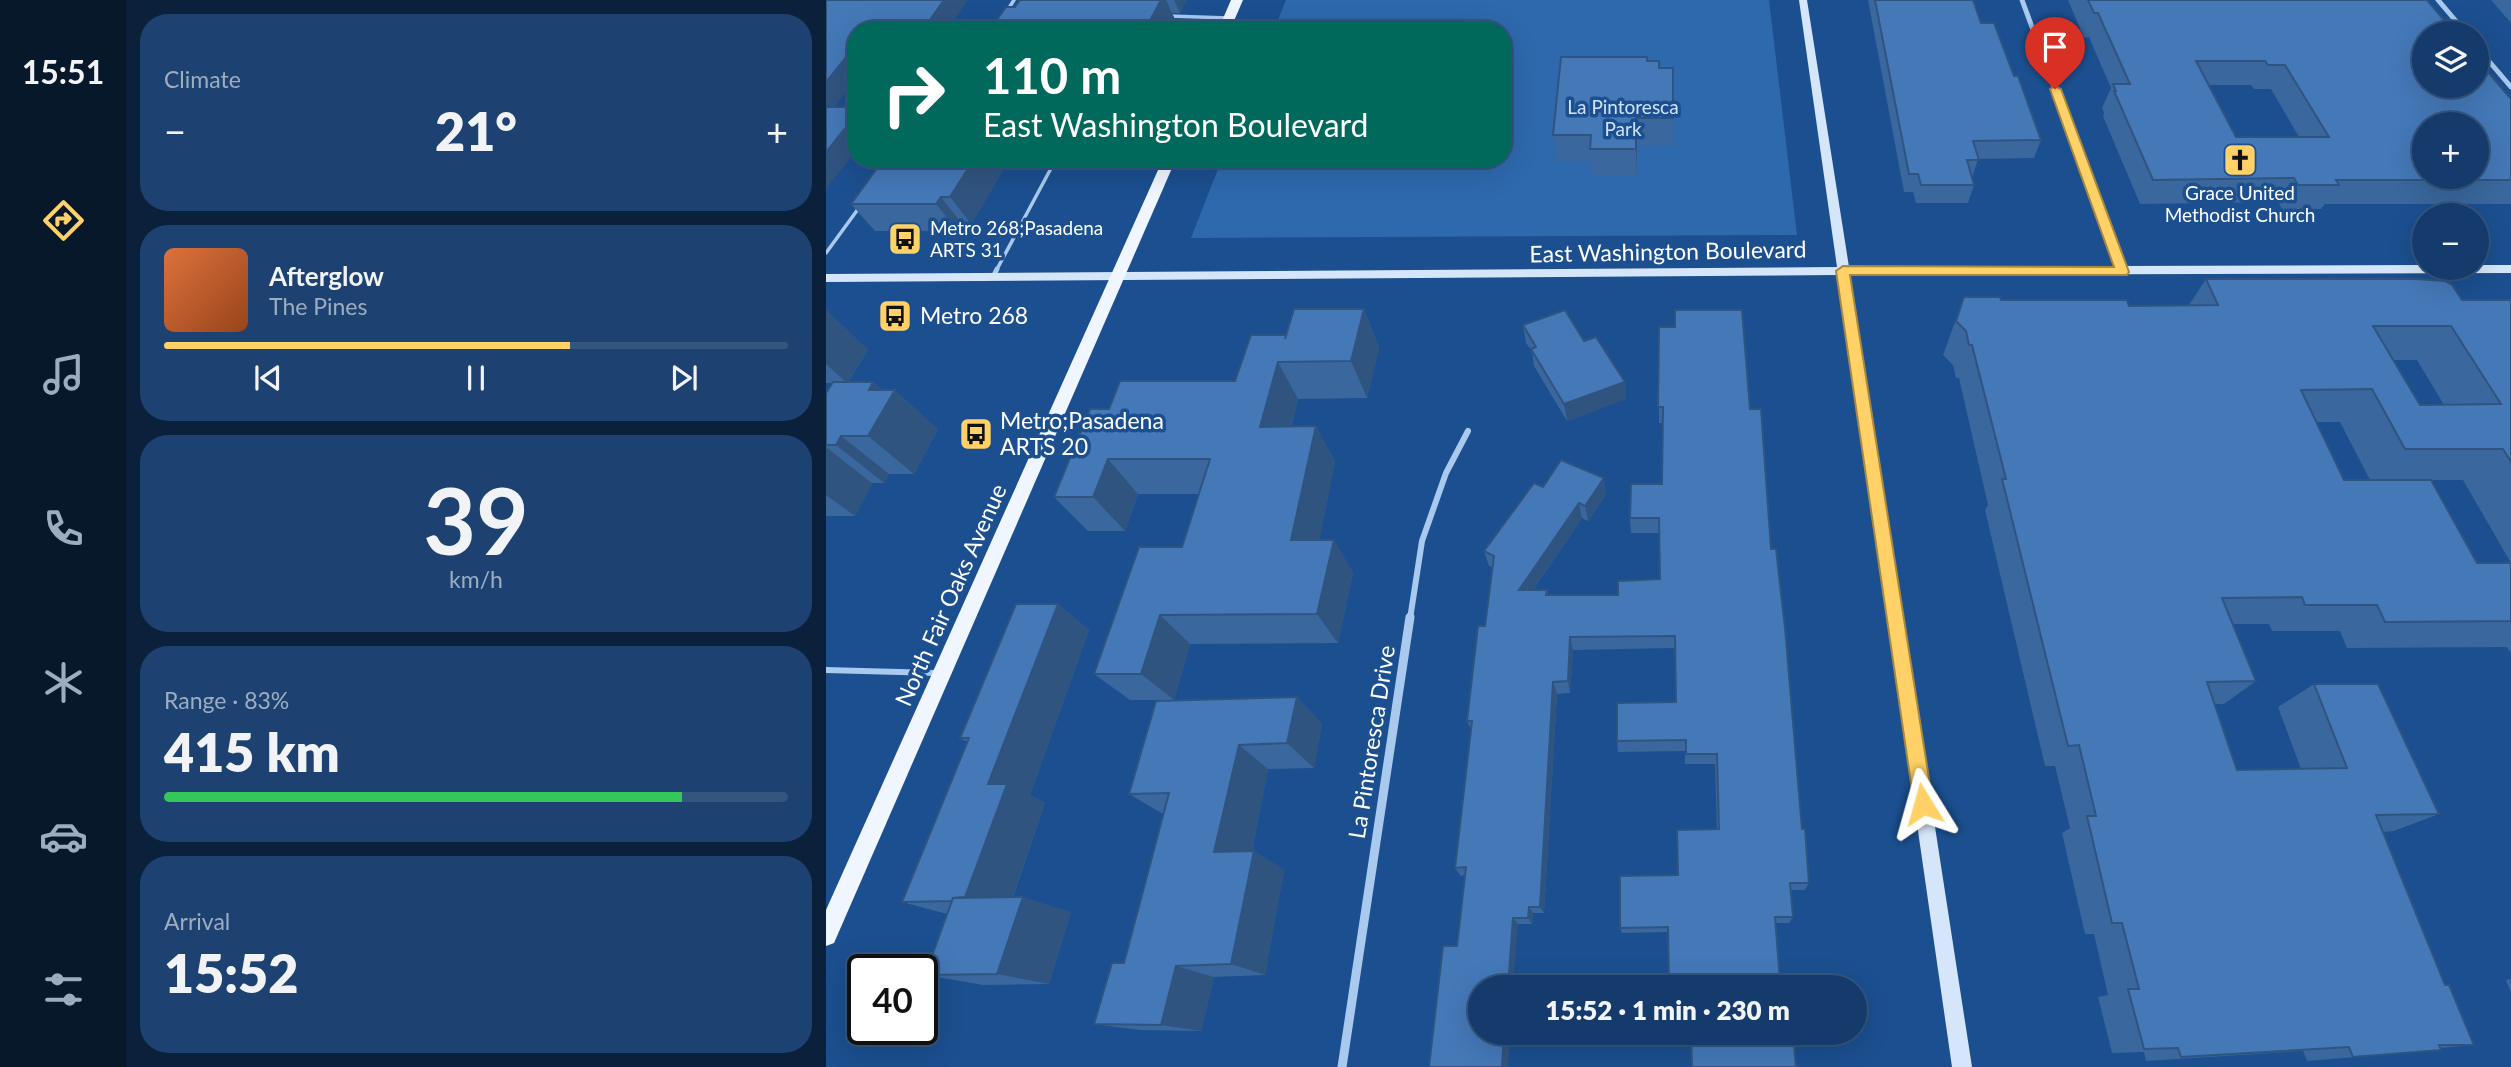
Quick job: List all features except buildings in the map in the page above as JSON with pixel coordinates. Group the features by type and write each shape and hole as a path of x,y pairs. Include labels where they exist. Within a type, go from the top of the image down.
{"main road":[{"path":"1228,21 1237,0"},
{"path":"1803,0 1962,1067"},
{"name":"North Fair Oaks Avenue","path":"826,935 1166,168"},
{"name":"East Washington Boulevard","path":"826,278 1843,271 2511,270"}],"street":[{"path":"2022,0 2122,272"},
{"path":"2438,0 2456,21"},
{"path":"2489,61 2511,87"},
{"name":"La Pintoresca Drive","path":"1342,1067 1422,541 1446,473 1468,431"}],"lane":[{"path":"1012,16 1003,15 1014,0"},
{"path":"1166,16 1229,18"},
{"path":"993,277 1051,168"},
{"path":"826,253 864,201"},
{"path":"826,670 943,674"}],"green space":[{"name":"La Pintoresca Park","path":"1286,0 1769,0 1797,235 1191,238 1218,168 1512,168 1512,21 1278,21"}],"place":[{"name":"Grace United Methodist Church","path":"2240,160"},
{"name":"Metro 268;Pasadena ARTS 31","path":"905,239"},
{"name":"Metro 268","path":"895,316"},
{"name":"Metro;Pasadena ARTS 20","path":"976,434"}],"route":[{"path":"1923,804 1843,271 2122,272 2055,89"}]}
